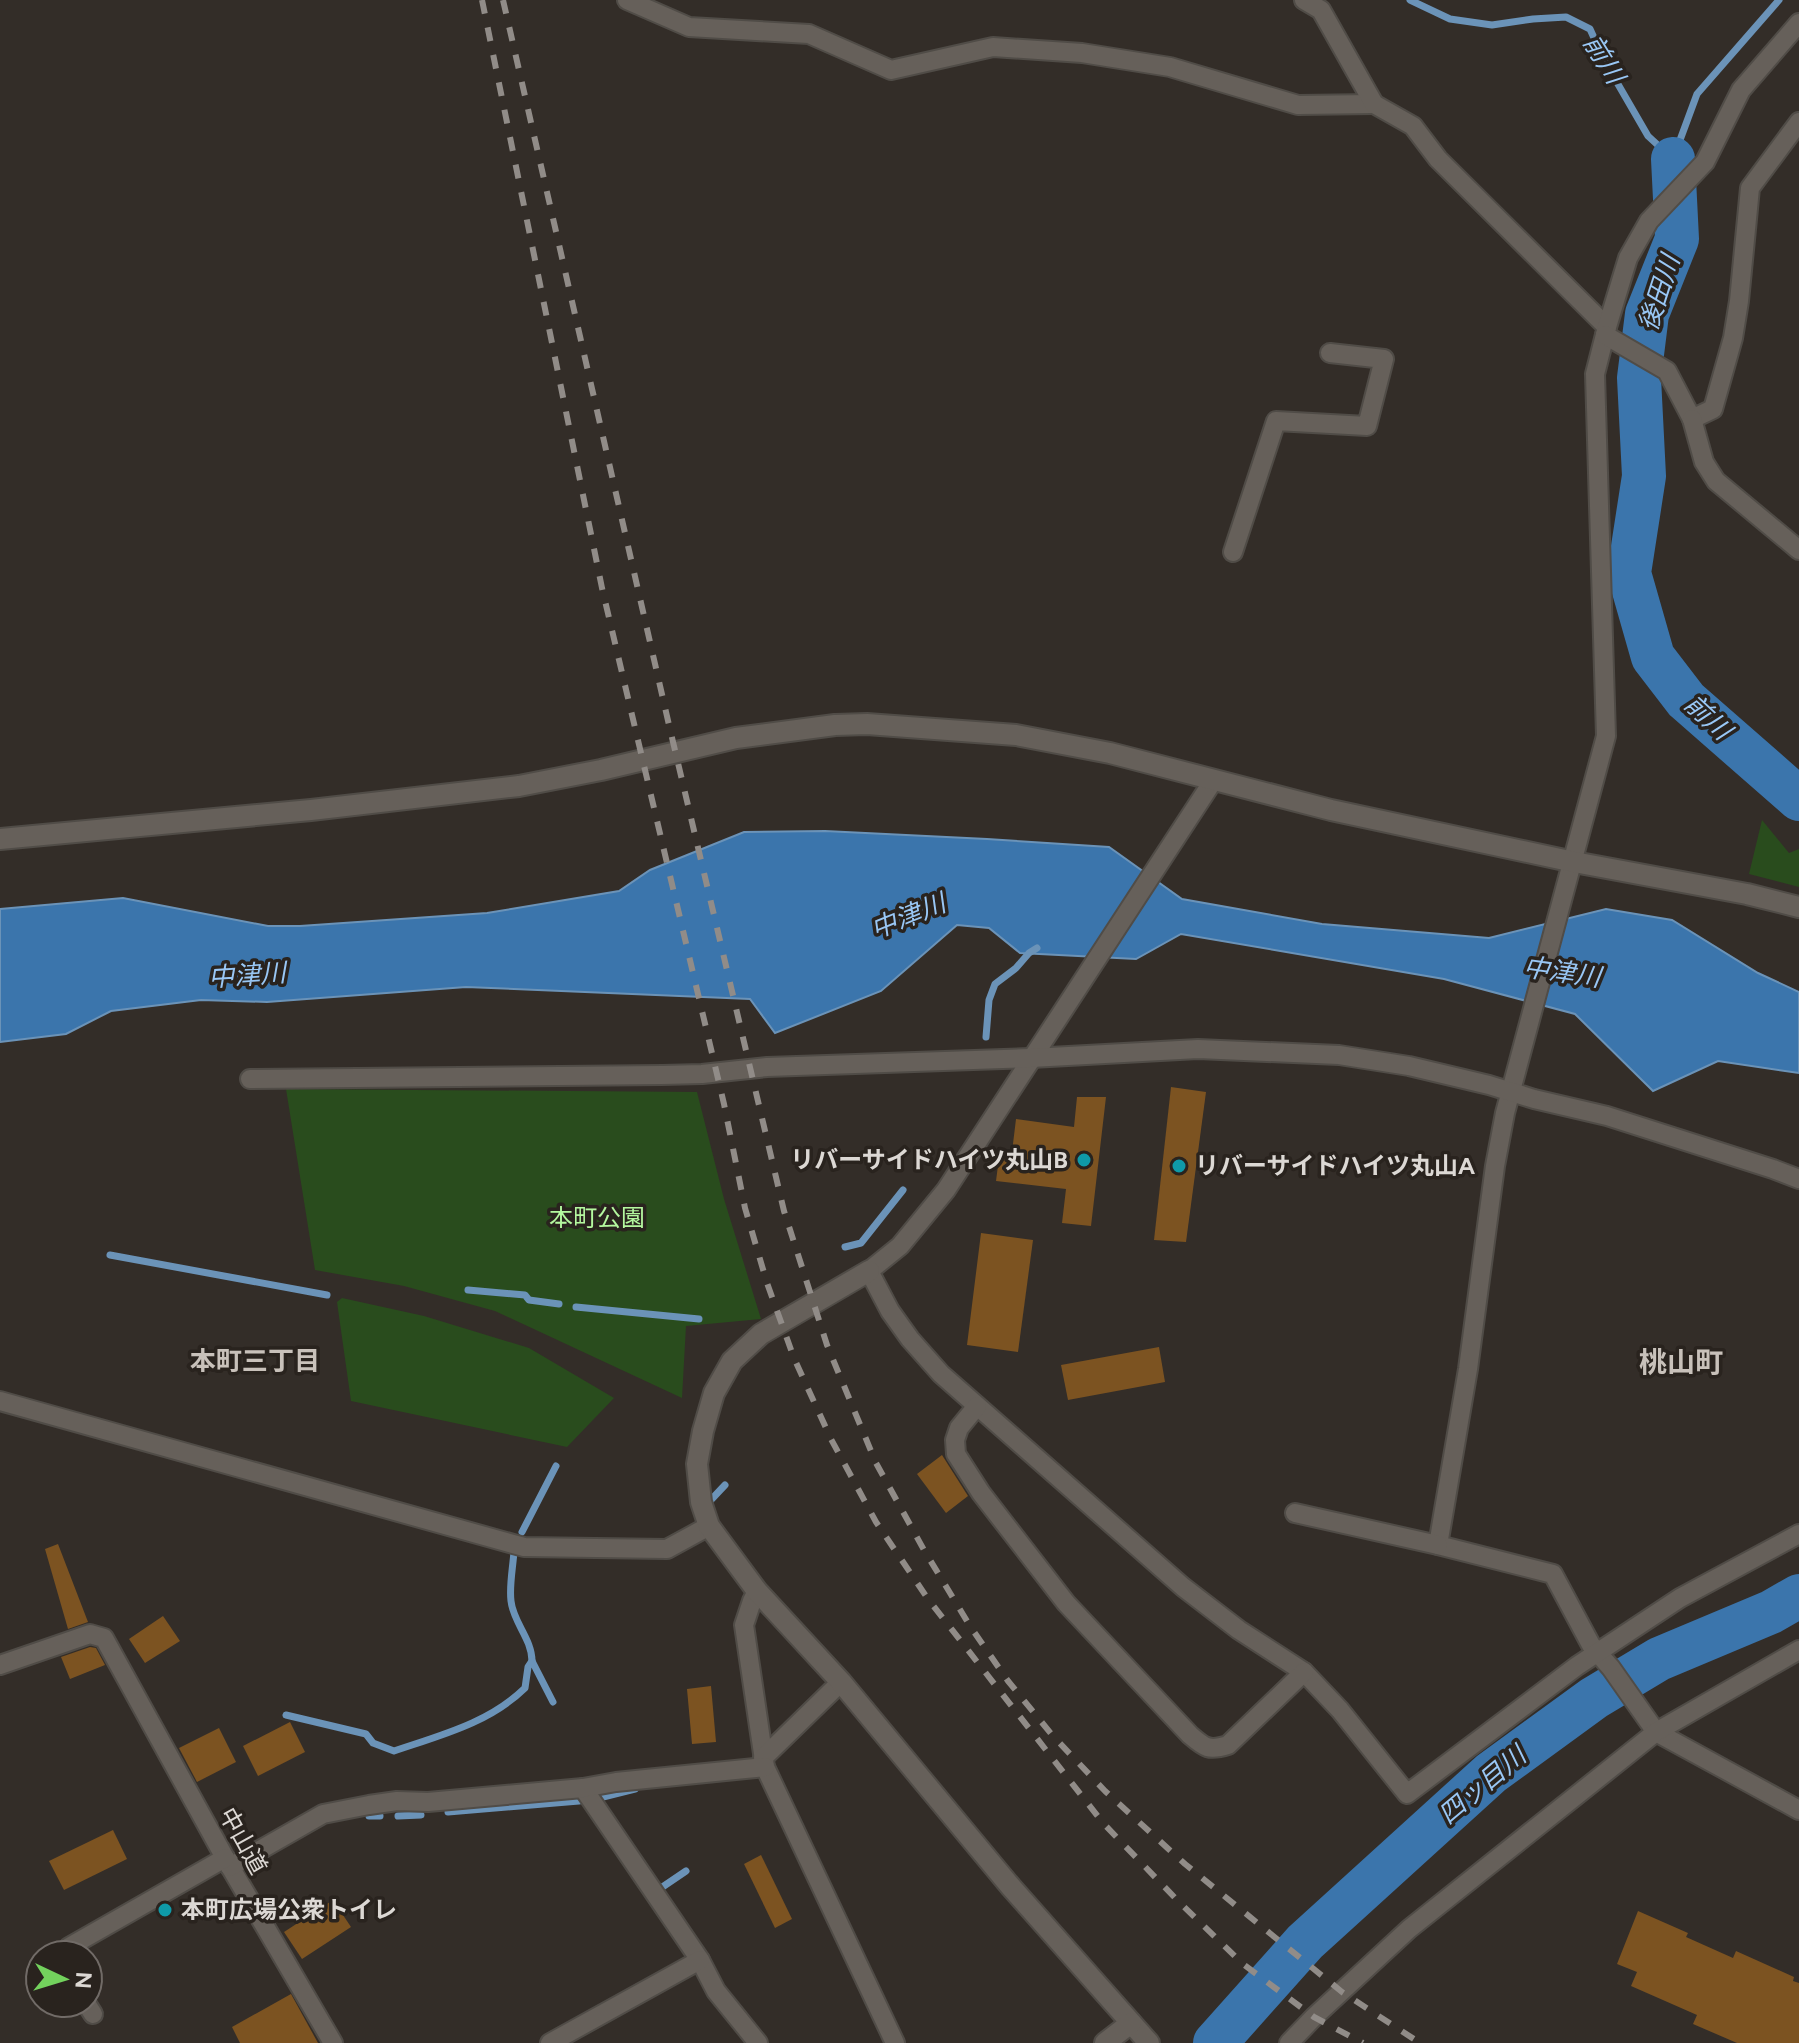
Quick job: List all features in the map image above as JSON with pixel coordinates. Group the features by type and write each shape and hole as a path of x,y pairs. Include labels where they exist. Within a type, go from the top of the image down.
{"street":[{"path":"627,0 689,27 809,34 891,70 993,47 1082,53 1170,67 1298,105 1374,104 1413,126 1438,159 1610,335 1667,371 1692,419 1704,462 1716,481 1799,550"},
{"path":"1304,0 1321,10 1374,104"},
{"path":"1438,1545 1468,1369 1495,1166 1513,1084 1606,736 1595,374 1610,335 1628,258 1649,221 1705,162 1741,90 1799,23"},
{"path":"1692,419 1713,409 1733,338 1750,188 1799,122"},
{"path":"1233,552 1276,421 1367,426 1384,359 1330,353"},
{"path":"0,839 311,810 519,786 736,738 835,725 867,724 1016,735 1110,753 1571,870 1734,891 1799,907"},
{"path":"1149,2043 1011,1887 841,1682 757,1591 709,1526 701,1502 697,1464 714,1393 732,1361 761,1334 869,1271 900,1246 946,1190 1213,781"},
{"path":"250,1079 702,1074 767,1067 1198,1049 1339,1055 1513,1084 1534,1099 1607,1116 1799,1179"},
{"path":"869,1271 890,1311 941,1374 1183,1587 1239,1630 1304,1672 1340,1710 1407,1794 1597,1653 1680,1598 1799,1534"},
{"path":"0,1401 524,1547 667,1549 709,1526"},
{"path":"977,1406 959,1428 955,1440 956,1454 981,1493 1066,1603 1202,1745 1214,1749 1228,1745 1304,1672"},
{"path":"1295,1513 1553,1574 1597,1653 1652,1727 1799,1810"},
{"path":"757,1591 744,1625 764,1762 895,2043"},
{"name":"中山道","path":"0,1665 90,1634 104,1638 227,1862 333,2043"},
{"path":"1289,2043 1409,1929 1652,1727 1799,1650"},
{"path":"84,1939 323,1814 397,1801 428,1802 583,1788 764,1762 841,1682"},
{"path":"583,1788 700,1960 716,1991 758,2043"},
{"path":"550,2043 700,1960"},
{"path":"1105,2043 1131,2023"}],"green space":[{"path":"1762,820 1789,853 1799,849 1799,887 1749,874"},
{"name":"本町公園","path":"286,1089 697,1092 724,1199 761,1319 686,1326 682,1398 495,1311 404,1286 315,1270"},
{"path":"342,1298 424,1316 529,1348 614,1398 567,1447 351,1401 337,1302"}],"water":[{"name":"中津川","path":"825,831 1109,847 1182,899 1322,924 1489,938 1606,909 1672,920 1758,973 1799,992 1799,1073 1718,1061 1653,1091 1575,1014 1444,979 1181,934 1136,959 1020,953 989,928 957,925 881,991 775,1033 750,999 466,987 267,1002 201,1000 111,1011 66,1034 0,1042 0,909 123,898 268,926 487,913 619,891 650,870 744,832"}],"building":[{"name":"リバーサイドハイツ丸山A","path":"1171,1087 1206,1092 1186,1242 1154,1240"},
{"path":"1077,1097 1106,1097 1091,1226 1062,1223 1066,1189 996,1181 1000,1150 1012,1152 1016,1119 1074,1127"},
{"path":"981,1233 1033,1240 1018,1352 967,1345"},
{"path":"1159,1347 1165,1382 1068,1400 1061,1365"},
{"path":"942,1455 968,1496 946,1513 917,1474"},
{"path":"58,1544 88,1622 68,1629 45,1549"},
{"path":"163,1616 180,1641 145,1663 129,1639"},
{"path":"90,1647 96,1648 105,1665 70,1679 61,1657"},
{"path":"711,1686 716,1742 692,1744 687,1689"},
{"path":"290,1722 305,1752 258,1776 243,1746"},
{"path":"219,1728 236,1762 197,1782 179,1748"},
{"path":"113,1830 127,1859 64,1890 49,1861"},
{"path":"761,1855 792,1919 775,1928 744,1864"},
{"path":"333,1900 351,1927 302,1959 284,1932"},
{"path":"1638,1911 1688,1933 1686,1937 1733,1958 1736,1951 1794,1977 1793,1981 1799,1983 1799,2043 1737,2043 1693,2024 1697,2015 1631,1986 1637,1972 1617,1964"},
{"path":"291,1994 318,2043 240,2043 232,2027"}],"waterway":[{"name":"前川","path":"1410,0 1450,19 1492,25 1566,17 1590,29 1604,60 1648,136 1673,159 1697,94 1779,0"},
{"name":"後田川","path":"1673,159 1677,239 1647,314 1639,378 1644,476 1629,573 1653,657 1686,700 1799,799"},
{"path":"986,1037 989,1000 995,984 1037,948"},
{"path":"845,1247 861,1243 903,1190"},
{"path":"110,1255 327,1295"},
{"path":"468,1290 525,1295 529,1300 559,1304"},
{"path":"576,1307 699,1319"},
{"path":"522,1532 556,1466"},
{"path":"709,1502 725,1485"},
{"path":"514,1551 510,1589 512,1609 529,1645 532,1661 553,1702"},
{"name":"四ッ目川","path":"1215,2043 1305,1942 1491,1773 1594,1698 1659,1659 1771,1612 1799,1596"},
{"path":"286,1715 366,1734 373,1743 394,1751 464,1727 496,1710 525,1688 532,1661"},
{"path":"603,1797 635,1789"},
{"path":"448,1812 579,1801"},
{"path":"398,1816 421,1815"},
{"path":"369,1816 380,1816"},
{"path":"658,1890 686,1871"}],"railway":[{"path":"482,0 602,588 724,1104 745,1208 794,1358 831,1439 876,1522 928,1599 1103,1823 1243,1964 1314,2017 1363,2043"},
{"path":"503,0 784,1211 827,1345 876,1463 970,1626 1008,1681 1053,1736 1105,1791 1185,1864 1342,1992 1420,2043"}],"place":[{"name":"リバーサイドハイツ丸山B","path":"1084,1160"},
{"name":"リバーサイドハイツ丸山A","path":"1179,1166"},
{"name":"本町広場公衆トイレ","path":"165,1910"}],"district":[{"name":"本町三丁目","path":"255,1361"},
{"name":"桃山町","path":"1681,1362"}]}
